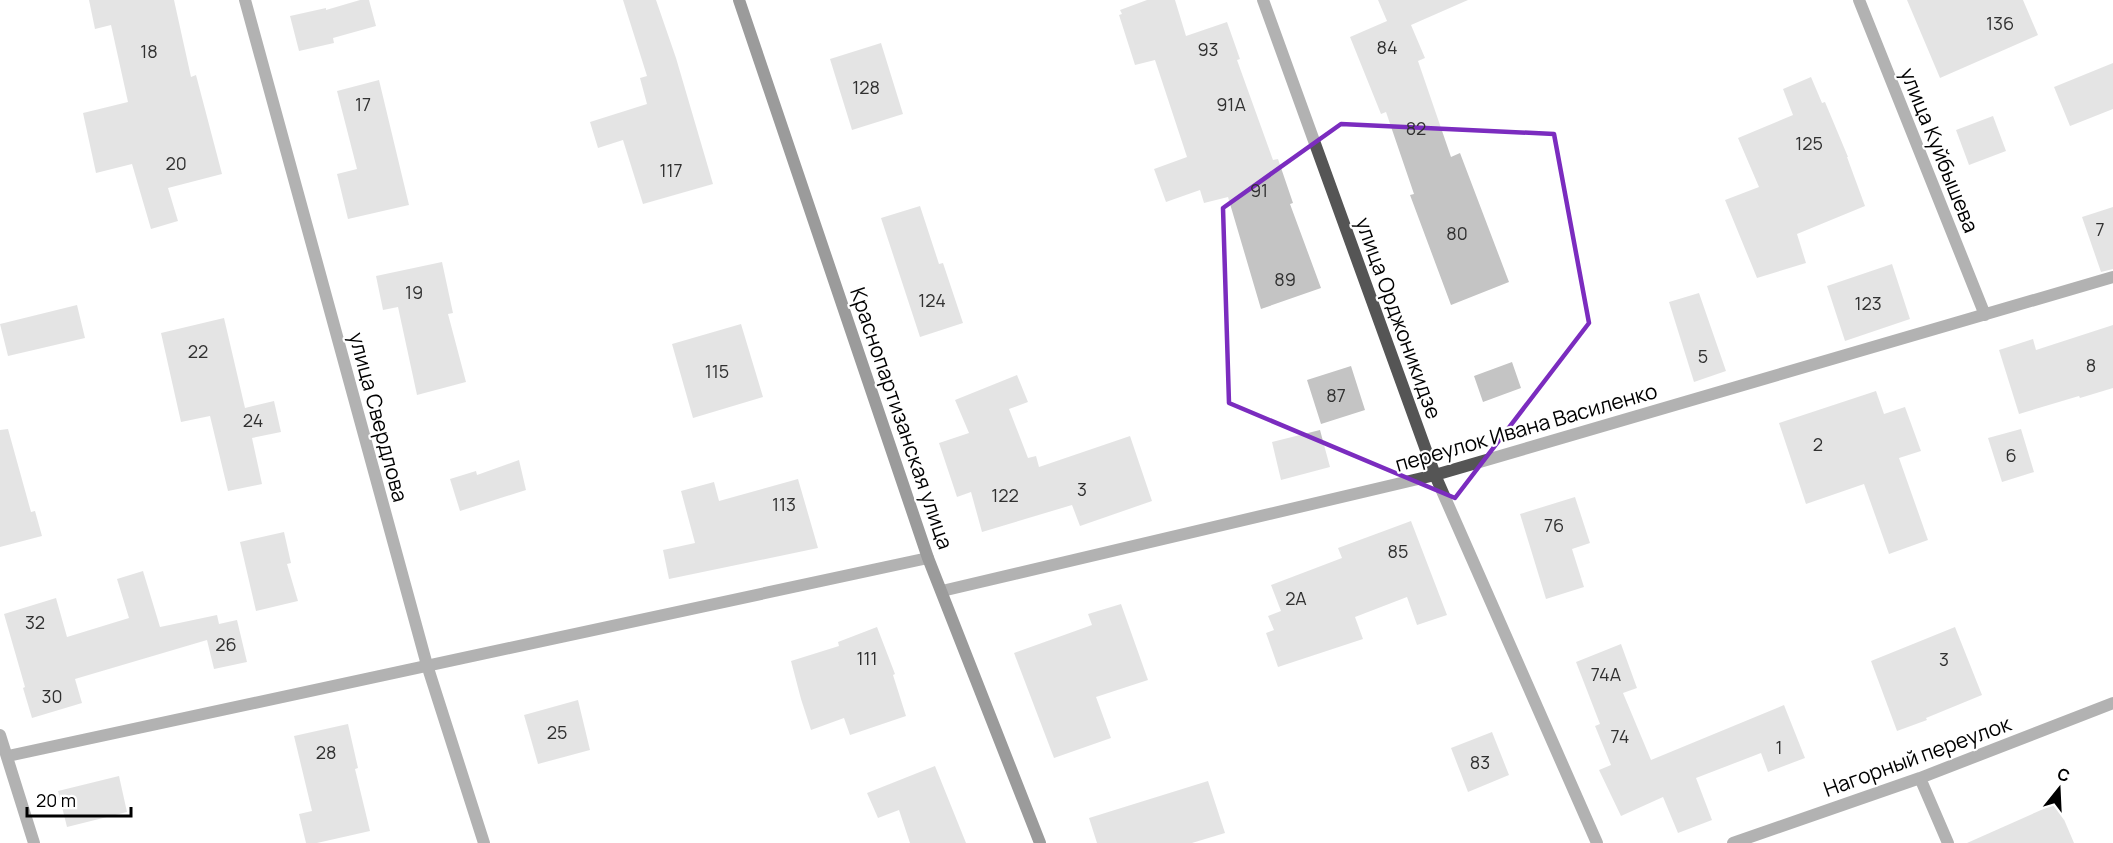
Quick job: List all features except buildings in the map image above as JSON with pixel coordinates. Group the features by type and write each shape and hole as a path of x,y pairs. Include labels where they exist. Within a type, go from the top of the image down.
{"street":[{"name":"улица Свердлова","path":"245,0 427,666 484,843"},
{"name":"Краснопартизанская улица","path":"739,0 928,558 1040,843"},
{"name":"улица Орджоникидзе","path":"1263,0 1435,475 1597,843"},
{"name":"улица Куйбышева","path":"1859,0 1985,315"},
{"name":"переулок Ивана Василенко","path":"942,591 1435,475 2113,277"},
{"path":"8,756 928,558"},
{"name":"Нагорный переулок","path":"1733,843 1920,778 2113,703"},
{"path":"0,735 34,843"},
{"path":"1920,778 1948,843"}],"highlighted area":[{"path":"1341,124 1554,134 1589,323 1455,498 1229,403 1223,208"}]}
